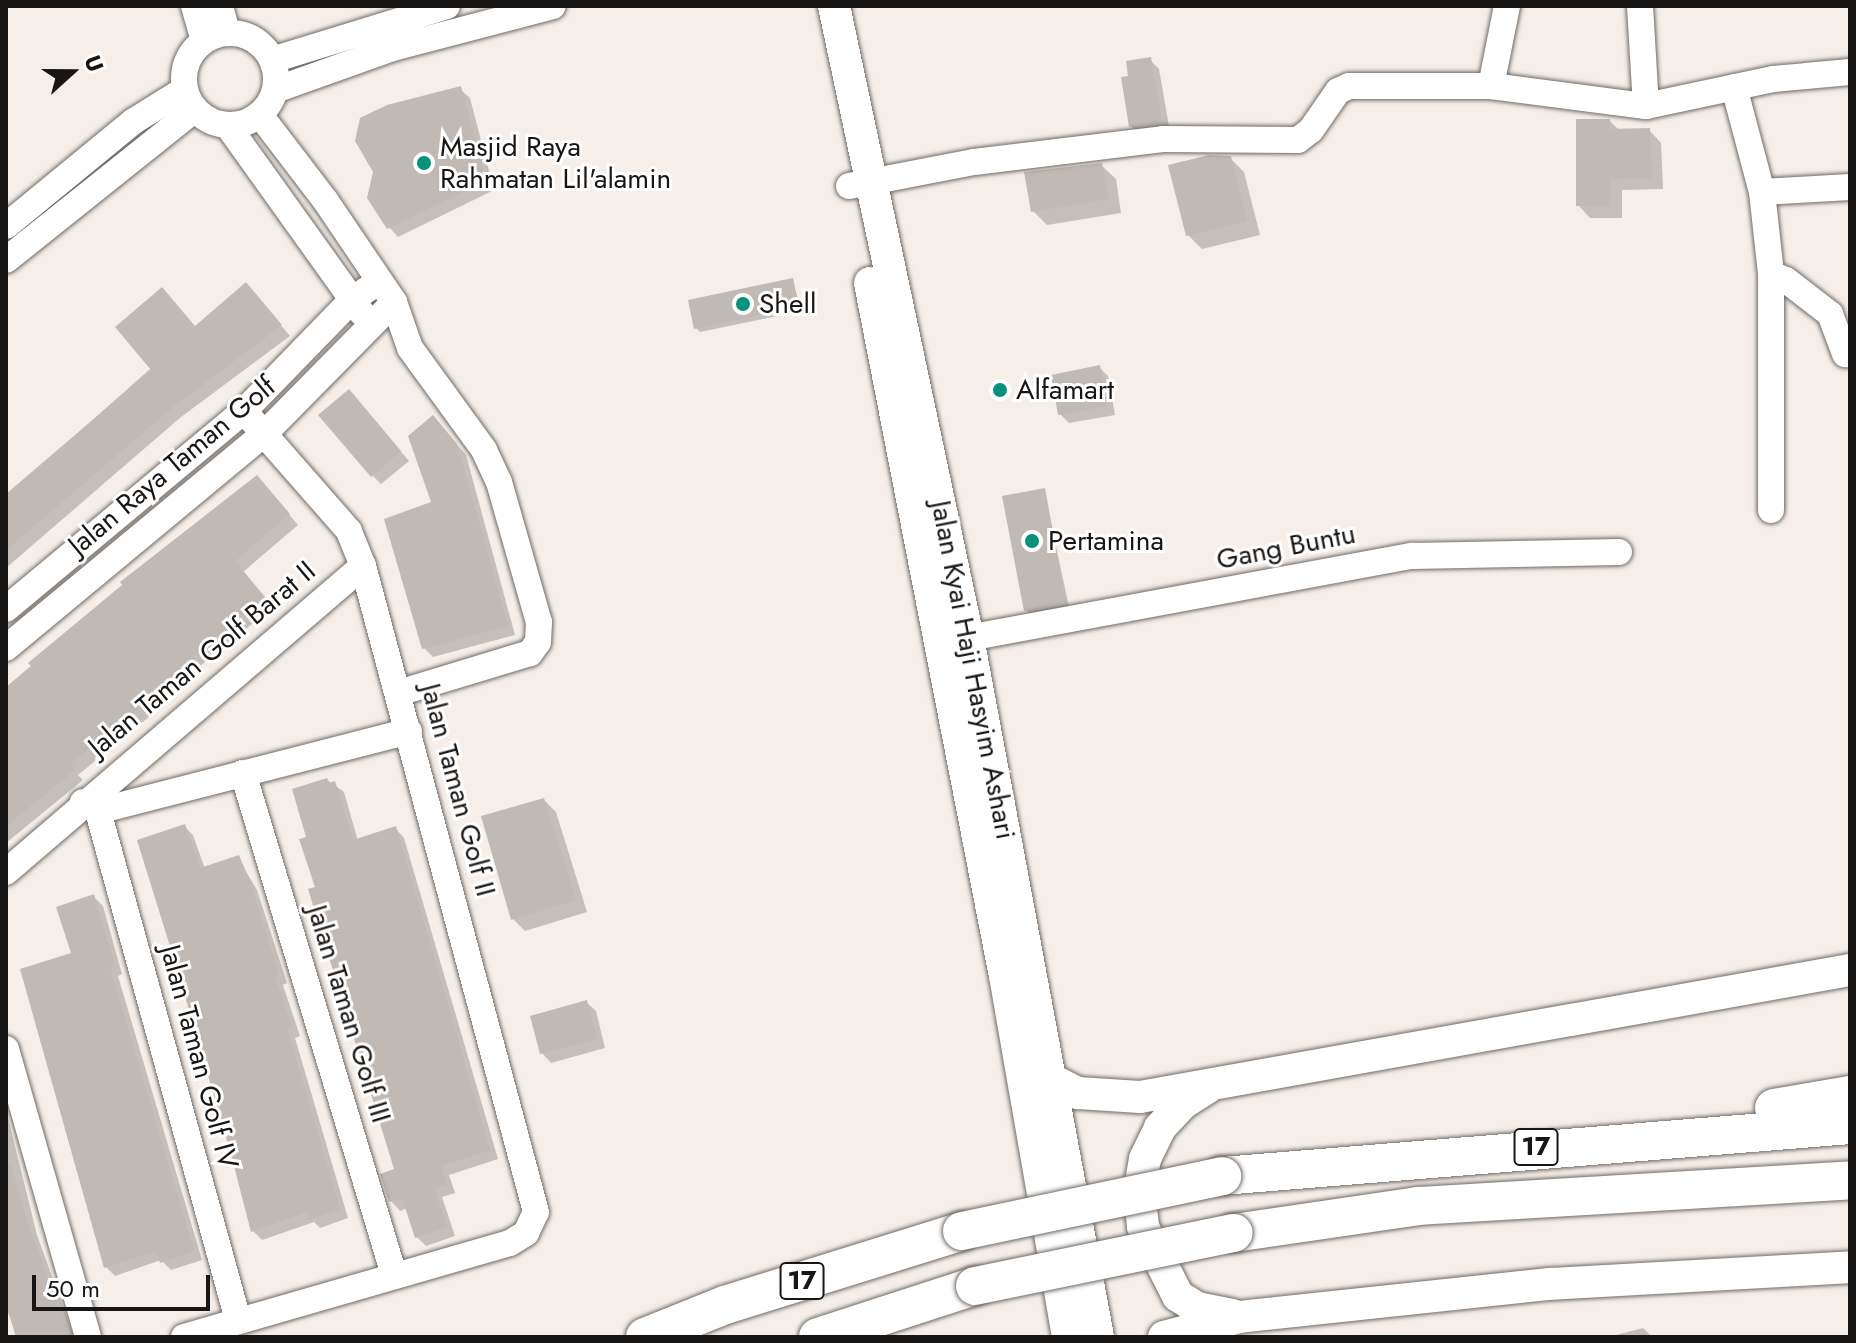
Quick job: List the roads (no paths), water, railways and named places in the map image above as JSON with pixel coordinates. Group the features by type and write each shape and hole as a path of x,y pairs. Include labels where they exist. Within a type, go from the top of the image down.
{"highway":[{"path":"1562,1145 1850,1095"},
{"name":"17","path":"645,1337 725,1305 962,1231 1222,1176 1562,1145 1850,1125"},
{"name":"17","path":"818,1337 975,1286 1234,1233 1418,1206 1850,1180"},
{"path":"1559,1198 1850,1200"}],"main road":[{"name":"Jalan Kyai Haji Hasyim Ashari","path":"812,6 859,184 956,621 1052,1080 1098,1337"},
{"name":"Jalan Kyai Haji Hasyim Ashari","path":"834,6 859,184"},
{"name":"Jalan Kyai Haji Hasyim Ashari","path":"956,621 1068,1337"},
{"path":"1052,1080 1078,1093 1107,1098 1212,1085 1850,970"},
{"path":"1212,1085 1183,1103 1160,1128 1145,1159 1139,1193 1143,1227 1178,1296 1197,1308 1239,1317"},
{"path":"1164,1337 1239,1317 1550,1284 1850,1267"}],"street":[{"path":"194,6 215,36"},
{"path":"189,100 187,62 215,36 220,6"},
{"path":"272,60 447,6"},
{"path":"275,90 393,48 553,6"},
{"path":"1491,86 1507,6"},
{"path":"1640,6 1646,106"},
{"path":"215,36 254,39 272,60 275,90 260,115 228,126"},
{"path":"859,184 1163,139 1298,140 1311,130 1338,91 1349,86 1491,86 1646,106 1734,87 1850,72"},
{"path":"1734,87 1762,192 1771,274 1771,510"},
{"path":"189,100 228,126 369,323 410,348"},
{"path":"6,226 134,121 189,100"},
{"path":"6,260 189,100"},
{"path":"260,115 386,292 410,348 484,450 499,482 539,622 538,642 530,653 398,693"},
{"path":"278,192 303,172"},
{"path":"1762,192 1850,187"},
{"path":"1771,274 1830,314 1845,354"},
{"name":"Jalan Raya Taman Golf","path":"6,609 244,411 352,300 386,292"},
{"name":"Jalan Raya Taman Golf","path":"6,648 264,434 369,323 386,292"},
{"name":"Jalan Taman Golf II","path":"244,411 349,531 363,566 536,1200 533,1223 510,1243 394,1275"},
{"name":"Gang Buntu","path":"956,621 1412,556 1619,552"},
{"name":"Jalan Taman Golf Barat II","path":"6,872 90,806 363,566"},
{"name":"Jalan Taman Golf Barat II","path":"90,806 243,773 409,731"},
{"name":"Jalan Taman Golf III","path":"243,773 394,1275"},
{"name":"Jalan Taman Golf IV","path":"90,806 238,1320"},
{"path":"6,1049 88,1337"},
{"path":"184,1337 394,1275"}],"place":[{"name":"Masjid Raya Rahmatan Lil'alamin","path":"424,163"},
{"name":"Shell","path":"743,304"},
{"name":"Alfamart","path":"1000,390"},
{"name":"Pertamina","path":"1032,541"}]}
